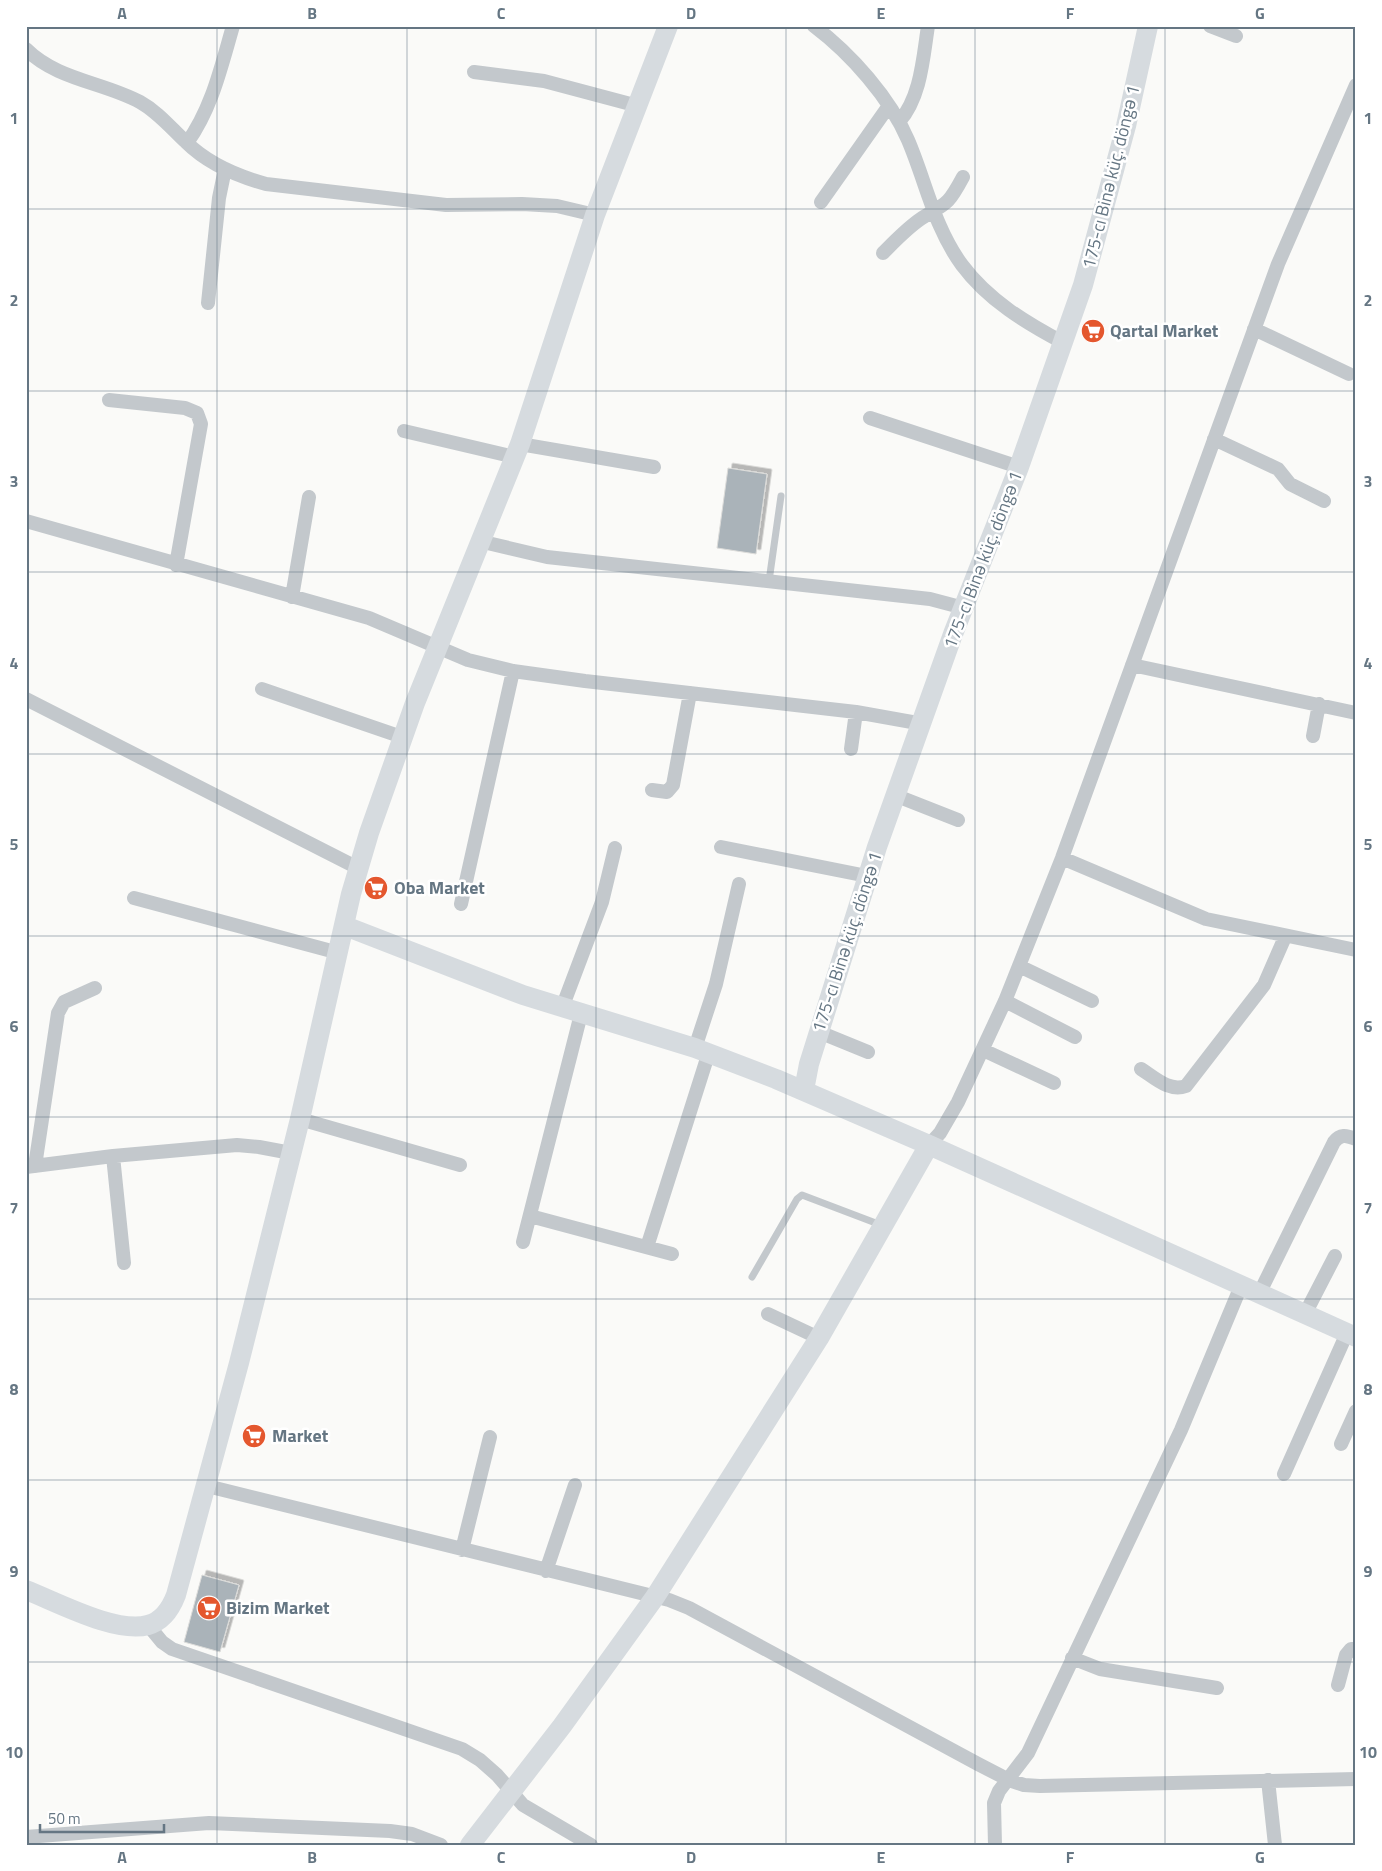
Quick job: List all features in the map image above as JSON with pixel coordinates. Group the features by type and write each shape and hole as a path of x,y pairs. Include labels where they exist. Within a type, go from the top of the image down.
{"street":[{"path":"187,143 200,125 210,100 233,26"},
{"path":"26,1590 114,1623 148,1625 163,1616 176,1595 207,1486 292,1153 358,868 402,737 436,648 518,450 595,215 668,26"},
{"path":"814,26 834,42 857,65 899,122 908,140 933,213 947,242 962,266 980,286 1020,318 1064,343"},
{"path":"899,122 912,102 920,76 928,26"},
{"name":"175-cı Binə küç. döngə 1","path":"804,1090 819,1032 867,876 964,608 1019,467 1064,343 1094,250 1126,126 1148,26"},
{"path":"1210,26 1236,36"},
{"path":"26,49 43,63 65,74 139,102 157,113 204,157 225,169 266,184 446,205 522,204 557,206 595,215"},
{"path":"474,72 544,81 638,106"},
{"path":"470,1845 574,1710 655,1597 818,1338 929,1145 940,1134 958,1102 1005,1001 1062,858 1278,264 1356,85"},
{"path":"821,202 888,107"},
{"path":"208,303 219,198 225,169"},
{"path":"883,253 908,229 944,207 953,196 963,177"},
{"path":"1254,329 1349,374"},
{"path":"109,400 185,408 197,413 201,424 176,565"},
{"path":"870,418 1019,467"},
{"path":"404,431 518,450 654,467"},
{"path":"1214,439 1278,469 1290,484 1324,501"},
{"path":"292,597 310,497"},
{"path":"26,521 176,565 369,618 468,660 513,671 856,712 923,724"},
{"path":"479,541 547,557 930,598 964,608"},
{"path":"1132,665 1319,704 1356,714"},
{"path":"461,904 513,671"},
{"path":"262,689 402,737"},
{"path":"652,790 667,792 673,785 690,693"},
{"path":"26,699 358,868"},
{"path":"1313,736 1319,704"},
{"path":"850,749 856,712"},
{"path":"897,796 958,820"},
{"path":"721,846 867,876"},
{"path":"562,1008 602,902 615,848"},
{"path":"1062,858 1206,919 1356,950"},
{"path":"647,1247 702,1050 739,884"},
{"path":"134,898 340,952"},
{"path":"344,926 562,1008 702,1050 804,1090 1351,1335 1284,1474"},
{"path":"1141,1069 1168,1086 1177,1089 1186,1086 1264,985 1286,937"},
{"path":"1019,966 1092,1000"},
{"path":"95,988 64,1002 58,1012 30,1166 113,1156 237,1145 292,1153"},
{"path":"1005,1001 1075,1037"},
{"path":"523,1242 581,1014"},
{"path":"819,1032 868,1052"},
{"path":"983,1050 1054,1083"},
{"path":"300,1119 460,1165"},
{"path":"1260,1294 1334,1142 1338,1137 1345,1135 1356,1139"},
{"path":"113,1156 124,1262"},
{"path":"530,1216 672,1254"},
{"path":"1304,1314 1335,1256"},
{"path":"995,1845 994,1803 999,1791 1028,1753 1181,1430 1241,1286"},
{"path":"768,1314 818,1338"},
{"path":"1341,1444 1356,1411"},
{"path":"462,1550 490,1437"},
{"path":"546,1571 576,1485"},
{"path":"207,1486 655,1597 689,1608 1009,1780 1024,1785 1356,1779"},
{"path":"148,1625 162,1642 172,1649 462,1750 480,1760 523,1805 591,1845"},
{"path":"1338,1685 1346,1655 1351,1649 1356,1649"},
{"path":"1072,1658 1100,1669 1217,1688"},
{"path":"1268,1780 1275,1845"},
{"path":"26,1837 209,1823 390,1831 412,1834 442,1845"}],"lane":[{"path":"769,581 781,496"},
{"path":"752,1277 797,1199 802,1195 884,1226"}],"building":[{"path":"728,468 767,474 756,554 717,548"},
{"path":"202,1575 239,1585 220,1652 184,1642"}],"place":[{"name":"Qartal Market","path":"1093,331"},
{"name":"Oba Market","path":"376,888"},
{"name":"Market","path":"254,1436"},
{"name":"Bizim Market","path":"209,1608"}]}
